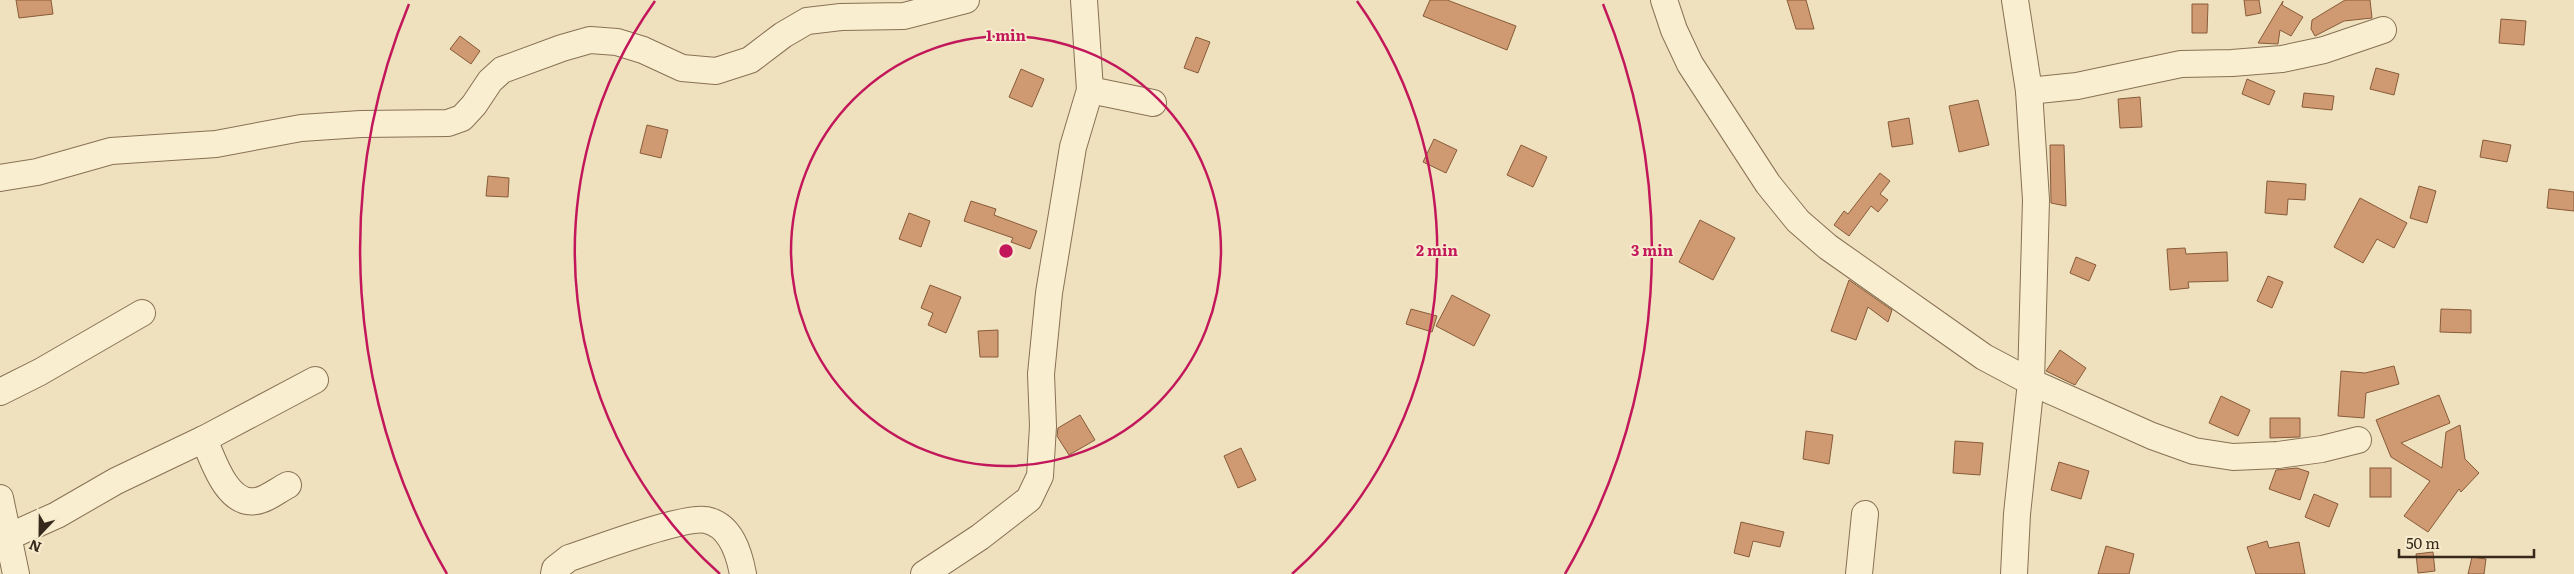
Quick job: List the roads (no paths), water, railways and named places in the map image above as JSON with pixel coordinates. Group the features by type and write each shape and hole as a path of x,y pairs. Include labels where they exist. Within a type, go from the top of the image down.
{"street":[{"path":"0,178 37,172 112,151 216,144 301,128 448,123 462,118 474,105 490,80 502,70 590,40 617,42 643,50 682,68 716,71 750,60 783,35 807,22 841,17 904,16 966,0"},
{"path":"924,574 980,537 1029,499 1040,476 1043,426 1041,374 1050,284 1072,147 1090,90 1084,0"},
{"path":"1664,0 1674,30 1690,64 1768,184 1798,221 1828,247 1984,357 2032,382 2152,436 2194,451 2233,456 2278,455 2322,449 2358,440"},
{"path":"2014,574 2017,514 2032,382 2036,200 2029,91 2015,0"},
{"path":"2029,91 2077,86 2181,64 2232,63 2282,59 2324,50 2384,30"},
{"path":"1090,90 1153,103"},
{"path":"0,392 40,372 142,313"},
{"path":"8,537 57,515 116,481 204,439 315,380"},
{"path":"204,439 218,473 234,494 247,502 258,501 288,486"},
{"path":"0,498 16,574"},
{"path":"1859,574 1866,514"},
{"path":"554,574 555,569 569,558 686,521 707,520 732,540 740,556 743,574"}]}
